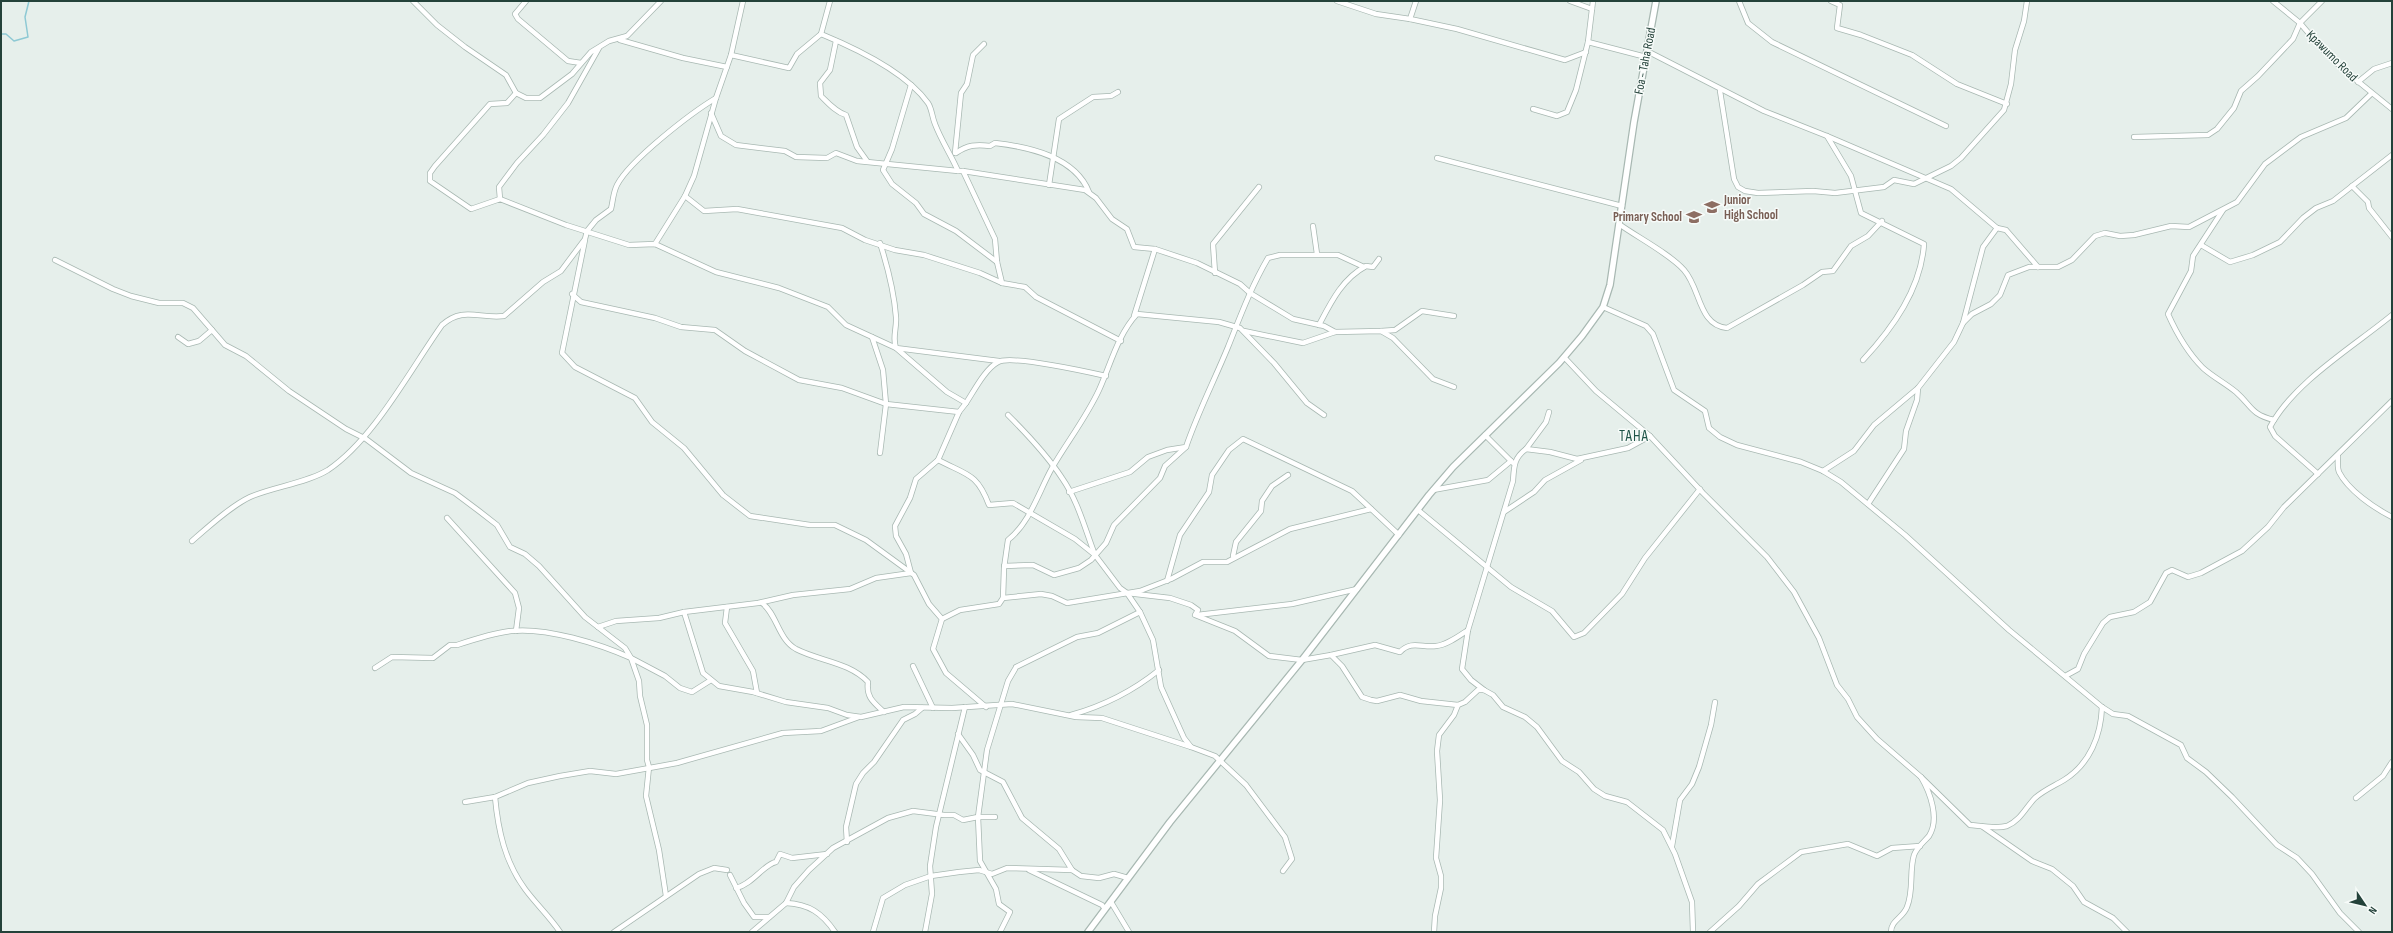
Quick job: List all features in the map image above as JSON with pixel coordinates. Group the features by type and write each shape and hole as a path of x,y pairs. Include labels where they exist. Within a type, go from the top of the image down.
{"street":[{"path":"413,1 437,25 464,47 506,75 516,93 526,98 540,98 572,74 600,46 620,40 627,36 661,1"},
{"path":"526,1 515,14 518,19 568,61 581,64"},
{"path":"655,244 685,196 694,176 716,98 731,56 743,1"},
{"path":"731,56 789,68 797,54 820,34 830,1"},
{"path":"1337,1 1376,14 1410,19 1457,29 1565,60 1586,52"},
{"path":"1410,19 1416,1"},
{"path":"1570,1 1592,9"},
{"path":"1533,109 1557,116 1567,112 1586,52 1593,1"},
{"name":"Foa - Taha Road","path":"1088,932 1219,760 1302,660 1433,490 1485,435 1564,357 1582,336 1603,307 1610,285 1634,122 1656,1"},
{"path":"1739,1 1748,23 1772,42 1946,126"},
{"path":"1830,1 1840,5 1837,28 1861,35 1912,55 1957,84 2007,104"},
{"path":"1720,91 1734,179 1738,187 1745,191 1758,193 1813,191 1835,193 1884,187 1894,180 1914,184 1950,166 1961,158 2007,104 2015,50 2024,21 2027,1"},
{"name":"Kpawumo Road","path":"2273,1 2300,23 2322,49 2371,94 2392,109"},
{"path":"2134,137 2208,135 2217,129 2234,108 2241,91 2258,76 2293,39 2300,23 2322,1"},
{"path":"820,34 882,63 911,85 929,105 935,124 996,239 997,262 1002,283"},
{"path":"620,40 683,58 727,67"},
{"path":"836,41 830,70 820,83 821,96 832,104 837,112 846,115 857,147 867,161"},
{"path":"1588,42 1646,54 1764,111 1951,189 1997,228 2006,230 2038,267"},
{"path":"953,158 956,153 962,93 967,84 973,55 984,44"},
{"path":"500,199 499,187 516,163 543,135 568,103 600,46"},
{"path":"2358,82 2374,68 2392,64"},
{"path":"911,85 883,170 892,184 916,204 924,214 956,231 997,262"},
{"path":"1049,185 1054,158 1055,139 1060,119 1093,97 1111,96 1118,92"},
{"path":"516,93 507,103 490,104 430,173 430,181 471,209 500,199 566,225 629,244 655,244 716,272 779,288 828,306 846,325 896,348 947,392 966,403"},
{"path":"1963,322 1972,314 1991,304 2000,295 2008,275 2029,267 2058,267 2072,260 2095,236 2105,233 2120,236 2134,235 2171,226 2189,226 2223,210 2237,202 2265,164 2301,137 2346,118 2371,94"},
{"path":"716,98 696,110 638,159 617,185 611,209 596,220 587,231 572,294 562,353 575,367 635,398 652,422 684,448 723,495 750,516 810,525 835,525 866,540 911,573"},
{"path":"712,113 720,136 736,145 785,151 796,157 827,158 836,153 857,161 886,162 961,171 1086,190 1096,198 1112,218 1127,229 1134,247 1156,249 1197,262 1215,273 1240,284 1250,293 1293,319 1320,325 1335,332"},
{"path":"1827,136 1851,176 1861,213 1882,221 1924,244 1923,261 1907,302 1892,326 1863,360"},
{"path":"956,153 965,147 979,144 990,146 995,143 1033,150 1054,158 1076,170 1089,193"},
{"path":"2201,245 2230,262 2253,255 2280,242 2303,218 2316,208 2333,201 2392,155"},
{"path":"1437,158 1622,206"},
{"path":"2352,186 2368,202 2369,208 2392,237"},
{"path":"1215,273 1213,244 1259,188"},
{"path":"685,196 704,211 737,209 767,216 820,223 842,228 865,240 880,243 895,250 924,255 980,273 1002,283 1025,287 1036,297 1121,341"},
{"path":"2223,210 2193,256 2191,271 2168,314 2174,327 2202,367 2236,392 2246,405 2260,416 2274,420"},
{"path":"1619,224 1684,270 1712,324 1727,328 1803,285 1822,272 1833,271 1851,246 1868,236 1882,221"},
{"path":"1313,226 1316,254"},
{"path":"1823,471 1854,451 1874,424 1918,388 1954,342 1963,322 1983,247 1997,228"},
{"path":"192,541 237,504 252,497 327,471 362,438 410,374 442,325 451,317 463,314 504,316 543,282 561,271 585,239"},
{"path":"880,243 892,281 896,320 893,342 896,348"},
{"path":"986,707 946,673 933,649 942,619 960,610 1000,604 1003,598 1004,566 1008,540 1016,533 1030,512 1053,466 1092,405 1133,318 1156,249"},
{"path":"1004,566 1033,565 1054,575 1079,568 1095,556 1106,543 1114,525 1160,478 1166,466 1186,446 1200,407 1250,293 1268,258 1280,255 1338,255 1364,267 1373,267 1379,259"},
{"path":"55,260 113,289 131,296 159,303 183,304 193,308 225,345 246,356 289,391 362,438 411,472 455,493 480,511 496,525 510,547 525,554 539,566 585,618 625,648 631,658 639,681 640,696 647,725 647,760 649,767 646,796 659,850 666,896"},
{"path":"1320,325 1335,294 1357,271 1364,267"},
{"path":"572,294 581,302 655,318 681,327 715,330 744,351 799,380 842,388 886,404 959,412"},
{"path":"1603,307 1646,326 1653,334 1674,390 1705,410 1709,428 1720,437 1737,445 1780,455 1823,471 1868,504 1905,535 2010,630 2067,676 2102,707 2113,714 2128,716 2153,731 2172,738 2181,745 2187,758 2206,772 2232,796 2277,845 2297,858 2312,874 2340,913 2359,932"},
{"path":"1244,331 1302,342 1335,332 1395,330 1422,311 1454,316"},
{"path":"1133,318 1142,313 1236,326 1244,331 1274,362 1306,403 1324,415"},
{"path":"2318,474 2272,432 2270,428 2274,420 2302,388 2337,356 2392,314"},
{"path":"178,337 188,344 199,340 212,330"},
{"path":"1381,331 1393,338 1433,379 1454,387"},
{"path":"872,337 883,370 886,404 880,453"},
{"path":"896,348 999,361 1017,360 1106,376"},
{"path":"1564,357 1596,391 1650,436 1767,557 1794,592 1819,638 1837,685 1848,699 1857,717 1877,738 1921,777 1970,825 2001,827 2009,825 2044,791 2074,772 2088,757 2093,747 2101,722 2102,707"},
{"path":"942,619 929,604 911,573 906,554 896,536 895,526 910,498 916,479 938,460 959,412 990,369 999,361"},
{"path":"1868,504 1904,449 1906,432 1917,400 1918,388"},
{"path":"2067,676 2078,669 2084,654 2103,623 2110,616 2134,612 2150,602 2166,573 2172,570 2188,577 2201,574 2242,551 2268,527 2284,507 2338,456 2392,401"},
{"path":"1549,412 1546,422 1526,449 1517,455 1513,463 1513,481 1468,630 1462,668 1470,680 1493,695 1503,707 1525,716 1538,727 1562,761 1579,772 1594,789 1605,796 1627,802 1663,830 1672,846 1692,902 1694,932"},
{"path":"1008,415 1032,440 1053,466 1078,510 1095,556"},
{"path":"1485,435 1513,463"},
{"path":"1526,449 1550,452 1577,460 1628,448 1650,436"},
{"path":"1167,581 1180,535 1209,492 1212,475 1229,450 1243,439 1344,486 1399,535"},
{"path":"1069,492 1130,472 1148,457 1167,450 1186,446"},
{"path":"2338,456 2338,471 2353,489 2392,517"},
{"path":"1504,512 1534,492 1545,480 1582,459"},
{"path":"938,460 975,479 982,486 989,505 1013,503 1078,541 1095,556 1120,588 1128,593 1177,600 1198,610 1195,615"},
{"path":"1433,490 1488,480 1513,463"},
{"path":"1233,556 1236,542 1261,511 1262,501 1272,486 1288,475"},
{"path":"1418,510 1487,569 1511,587 1552,611 1574,637 1584,633 1622,594 1645,558 1700,489"},
{"path":"1003,598 1041,594 1052,596 1067,603 1140,592 1167,581 1203,562 1227,562 1233,556 1290,529 1371,509"},
{"path":"447,518 515,593 519,608 516,631"},
{"path":"598,627 616,621 659,618 684,612 762,603 793,596 850,589 872,579 911,573"},
{"path":"1195,615 1292,604 1358,588"},
{"path":"1128,593 1140,612 1153,640 1161,687 1172,714 1184,738 1191,747"},
{"path":"762,603 767,607 776,621 783,638 795,648 860,673 868,682 867,692 871,700 884,712"},
{"path":"727,607 726,623 753,671 757,694"},
{"path":"684,612 702,673 719,686 786,702 828,708 847,716 861,717"},
{"path":"1000,932 1010,912 1000,904 996,888 980,861 978,817 985,774 987,750 1002,705 1008,681 1016,668 1077,637 1098,633 1140,612"},
{"path":"1195,615 1235,631 1269,656 1302,660 1375,645 1400,652 1404,646 1413,644 1436,646 1468,630"},
{"path":"375,668 392,657 433,658 450,644 457,645 516,631 560,636 612,649 665,676 680,688 692,692 711,680"},
{"path":"1331,655 1342,666 1362,697 1366,699 1377,701 1400,695 1421,701 1458,705 1465,702 1478,690 1484,690"},
{"path":"913,666 933,708"},
{"path":"1070,715 1093,709 1136,688 1159,670"},
{"path":"1672,846 1680,800 1692,784 1699,767 1711,725 1715,702"},
{"path":"465,802 495,797 528,784 560,776 590,771 616,774 700,758 783,733 821,731 861,717 904,707 986,707 1012,704 1070,715 1102,718 1215,756 1246,785 1285,837 1292,859 1283,871"},
{"path":"1434,932 1434,916 1441,888 1441,876 1436,858 1440,800 1437,751 1439,735 1454,715 1458,705"},
{"path":"925,932 932,894 931,857 939,814 965,707"},
{"path":"847,842 846,827 856,784 863,773 874,762 903,720 915,714 922,708"},
{"path":"958,734 973,754 980,770 1006,785 1020,814 1059,849 1072,870 1081,876 1099,878 1114,874 1128,878"},
{"path":"2356,798 2383,776 2392,762"},
{"path":"1891,932 1894,922 1907,909 1913,881 1914,856 1920,846 1930,835 1934,817 1928,789 1921,777"},
{"path":"495,797 504,850 510,864 525,890 547,913 560,932"},
{"path":"752,932 786,903 794,887 827,854 888,818 913,811 954,815 964,820 978,817 995,817"},
{"path":"1982,826 2032,861 2052,869 2073,886 2084,902 2113,918 2127,932"},
{"path":"1710,932 1739,906 1758,884 1801,852 1848,844 1877,856 1892,848 1920,846"},
{"path":"736,888 758,877 769,863 776,862 780,854 792,858 827,854"},
{"path":"614,932 699,874 714,868 727,870"},
{"path":"872,932 883,898 905,885 931,876 972,871 992,874 1007,868 1072,870"},
{"path":"1025,868 1102,905 1105,909"},
{"path":"730,875 736,888 754,917 769,917"},
{"path":"1110,902 1129,932"},
{"path":"786,903 799,904 812,908 827,920 835,932"}],"waterway":[{"path":"1,34 6,34 14,41 28,37 25,17 29,1"}],"place":[{"name":"Junior High School","path":"1712,207"},
{"name":"Primary School","path":"1694,217"}],"district":[{"name":"TAHA","path":"1634,436"}]}
